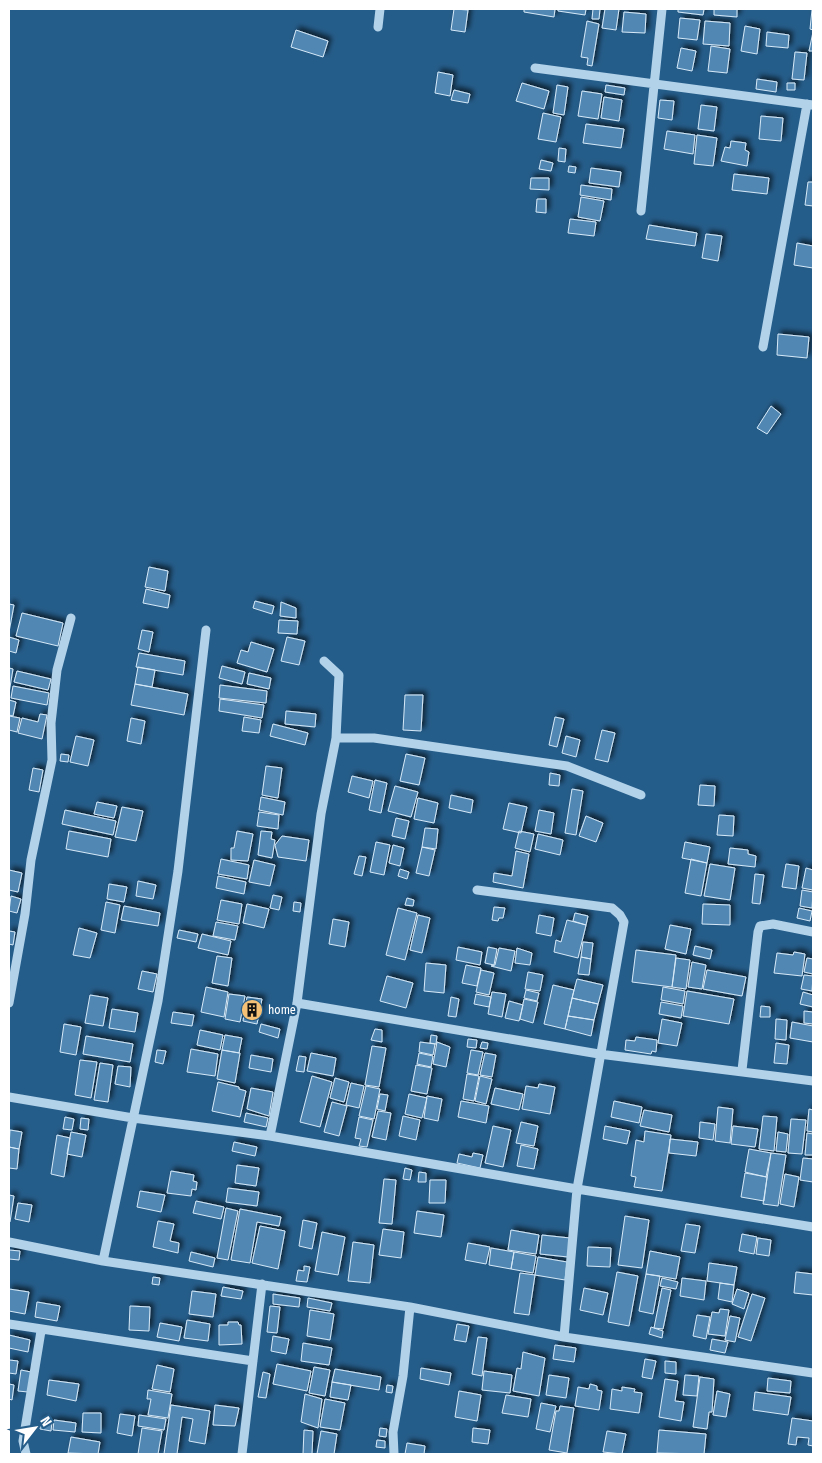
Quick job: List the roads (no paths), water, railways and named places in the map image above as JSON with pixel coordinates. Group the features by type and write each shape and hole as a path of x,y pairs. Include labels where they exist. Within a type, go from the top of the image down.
{"street":[{"path":"378,27 380,9"},
{"path":"641,211 656,83 662,9"},
{"path":"535,68 810,105 763,347"},
{"path":"9,1003 25,914 31,860 52,760 51,722 57,670 71,618"},
{"path":"103,1261 158,1002 177,880 206,630"},
{"path":"270,1136 297,1004 321,814 336,738 339,675 324,661"},
{"path":"336,738 374,738 567,766 641,795"},
{"path":"477,890 612,908 620,915 624,922 577,1189 564,1337"},
{"path":"742,1070 760,926 772,924 813,932"},
{"path":"297,1004 600,1054 742,1070 813,1081"},
{"path":"9,1097 133,1118 270,1136 577,1189 813,1226"},
{"path":"9,1242 103,1261 410,1307 564,1337 813,1373"},
{"path":"242,1454 262,1284"},
{"path":"394,1454 393,1432 403,1376 410,1307"},
{"path":"9,1324 40,1331 253,1361"},
{"path":"26,1454 23,1441 40,1331"}],"place":[{"name":"home","path":"252,1010"}]}
